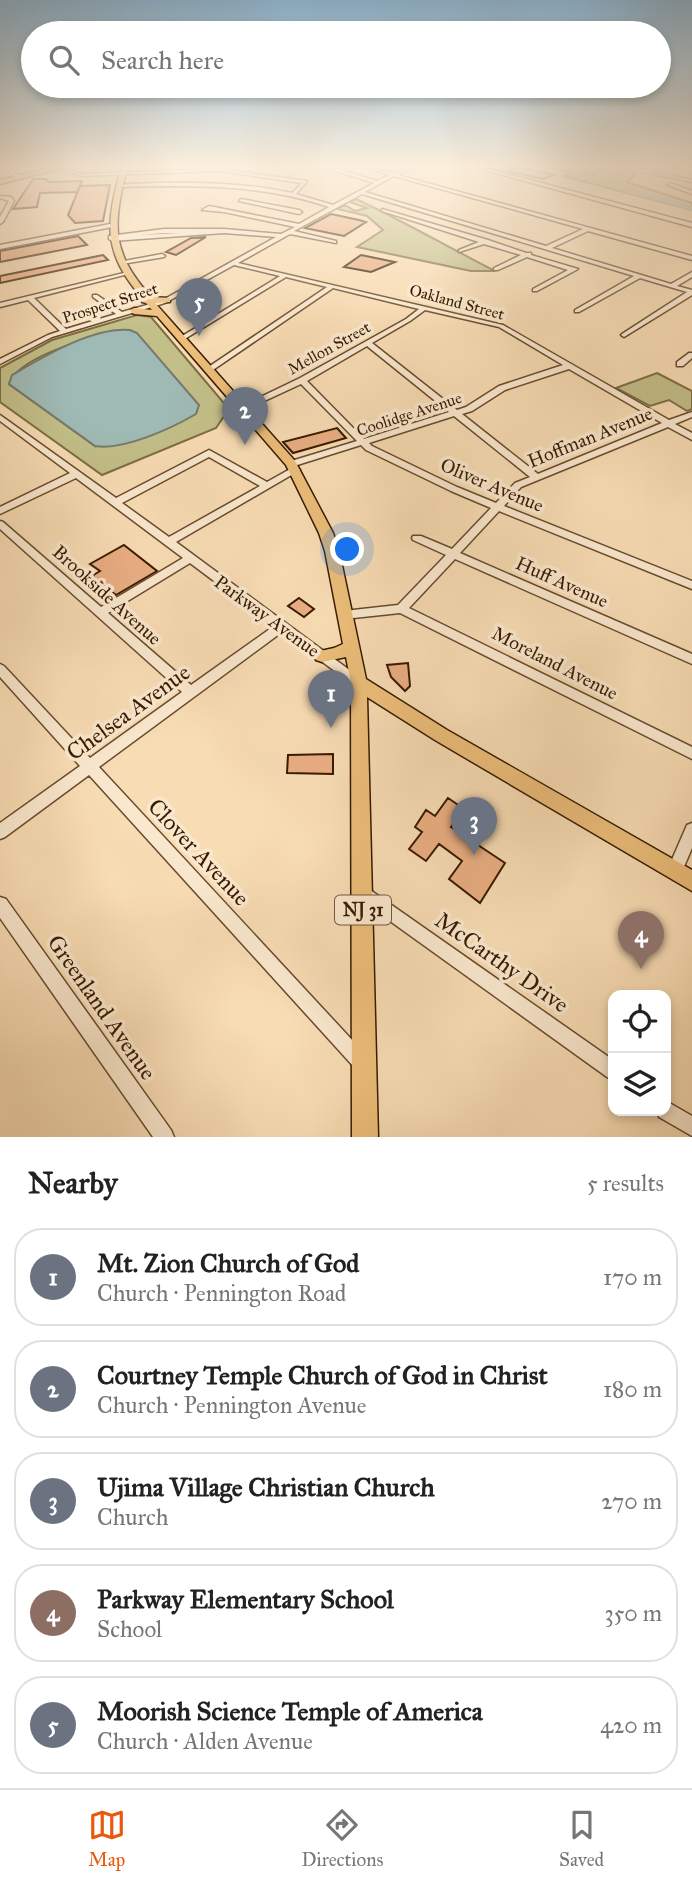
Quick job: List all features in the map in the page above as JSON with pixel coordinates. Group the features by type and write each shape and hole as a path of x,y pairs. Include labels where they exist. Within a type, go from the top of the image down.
{"main road":[{"name":"NJ 31","path":"111,221 112,238 126,273 151,306 244,407 293,467 329,540 359,683 365,1137"},
{"path":"134,311 167,300"},
{"path":"322,656 337,654 350,647"},
{"name":"Parkway Avenue","path":"359,683 441,735 692,881"}],"street":[{"path":"275,221 300,226"},
{"name":"Prospect Street","path":"167,300 309,221"},
{"path":"416,221 573,270"},
{"path":"459,221 692,292"},
{"path":"559,221 692,258"},
{"path":"0,247 110,226"},
{"path":"496,269 588,229"},
{"path":"112,238 224,231 286,234 334,242"},
{"path":"461,251 502,234"},
{"path":"122,262 162,256"},
{"path":"535,290 590,261"},
{"name":"Oakland Street","path":"233,263 500,326 692,438"},
{"path":"0,305 126,273"},
{"path":"672,286 692,274"},
{"path":"181,339 285,275"},
{"path":"577,311 639,276"},
{"path":"210,370 333,286"},
{"path":"624,335 692,292"},
{"path":"95,296 121,315"},
{"path":"29,297 65,332"},
{"name":"Mellon Street","path":"244,407 302,381 424,307"},
{"name":"Prospect Street","path":"0,362 37,342 134,311"},
{"path":"367,343 453,414 536,477"},
{"path":"680,364 692,355"},
{"name":"Coolidge Avenue","path":"168,542 293,467 472,408 502,388 569,366"},
{"name":"Oliver Avenue","path":"302,381 363,444 448,486 692,585"},
{"name":"Hoffman Avenue","path":"401,609 512,489 692,414"},
{"name":"Parkway Avenue","path":"0,417 359,683"},
{"path":"115,503 209,453 265,485"},
{"path":"0,511 76,474"},
{"name":"Brookside Avenue","path":"0,524 190,692"},
{"name":"Huff Avenue","path":"417,538 692,659"},
{"path":"100,613 190,559"},
{"path":"344,615 401,609"},
{"name":"Moreland Avenue","path":"401,609 692,753"},
{"name":"Chelsea Avenue","path":"0,832 280,627"},
{"name":"Clover Avenue","path":"0,669 365,1066"},
{"path":"676,871 692,830"},
{"name":"McCarthy Drive","path":"363,893 608,1067"},
{"name":"Greenland Avenue","path":"0,905 164,1137"},
{"path":"671,1113 692,1127"}],"shaded area":[{"path":"373,221 399,221 495,271 471,271 357,247 383,230"},
{"path":"137,315 151,317 229,409 216,428 102,475 0,402 0,368 52,340","holes":["114,331 95,446 9,384 15,374 39,357"]},
{"path":"657,373 692,391 692,409 687,411 669,400 650,406 616,388"}],"water":[{"path":"130,330 137,333 199,405 196,414 161,432 133,442 106,447 95,446 9,384 12,375 68,345 100,333"}],"building":[{"path":"318,221 366,222 344,236 305,228"},
{"path":"78,236 87,245 0,262 0,251"},
{"path":"206,237 176,255 166,252 191,238"},
{"path":"103,255 108,260 0,283 0,276"},
{"path":"361,255 395,262 371,272 344,267"},
{"path":"337,428 346,438 293,453 283,442"},
{"path":"124,545 157,571 116,595 92,576 100,571 90,564"},
{"path":"299,598 314,609 304,617 288,606"},
{"path":"408,663 410,686 405,691 391,677 387,665"},
{"path":"333,754 333,774 287,773 288,755"},
{"path":"448,798 464,809 451,827 505,863 480,903 449,879 462,861 439,844 426,861 409,849 422,832 415,827 426,810 435,816"}],"place":[{"name":"Moorish Science Temple of America","path":"199,336"},
{"name":"Courtney Temple Church of God in Christ","path":"245,445"},
{"name":"Mt. Zion Church of God","path":"331,728"},
{"name":"Ujima Village Christian Church","path":"474,855"},
{"name":"Parkway Elementary School","path":"641,969"}]}
